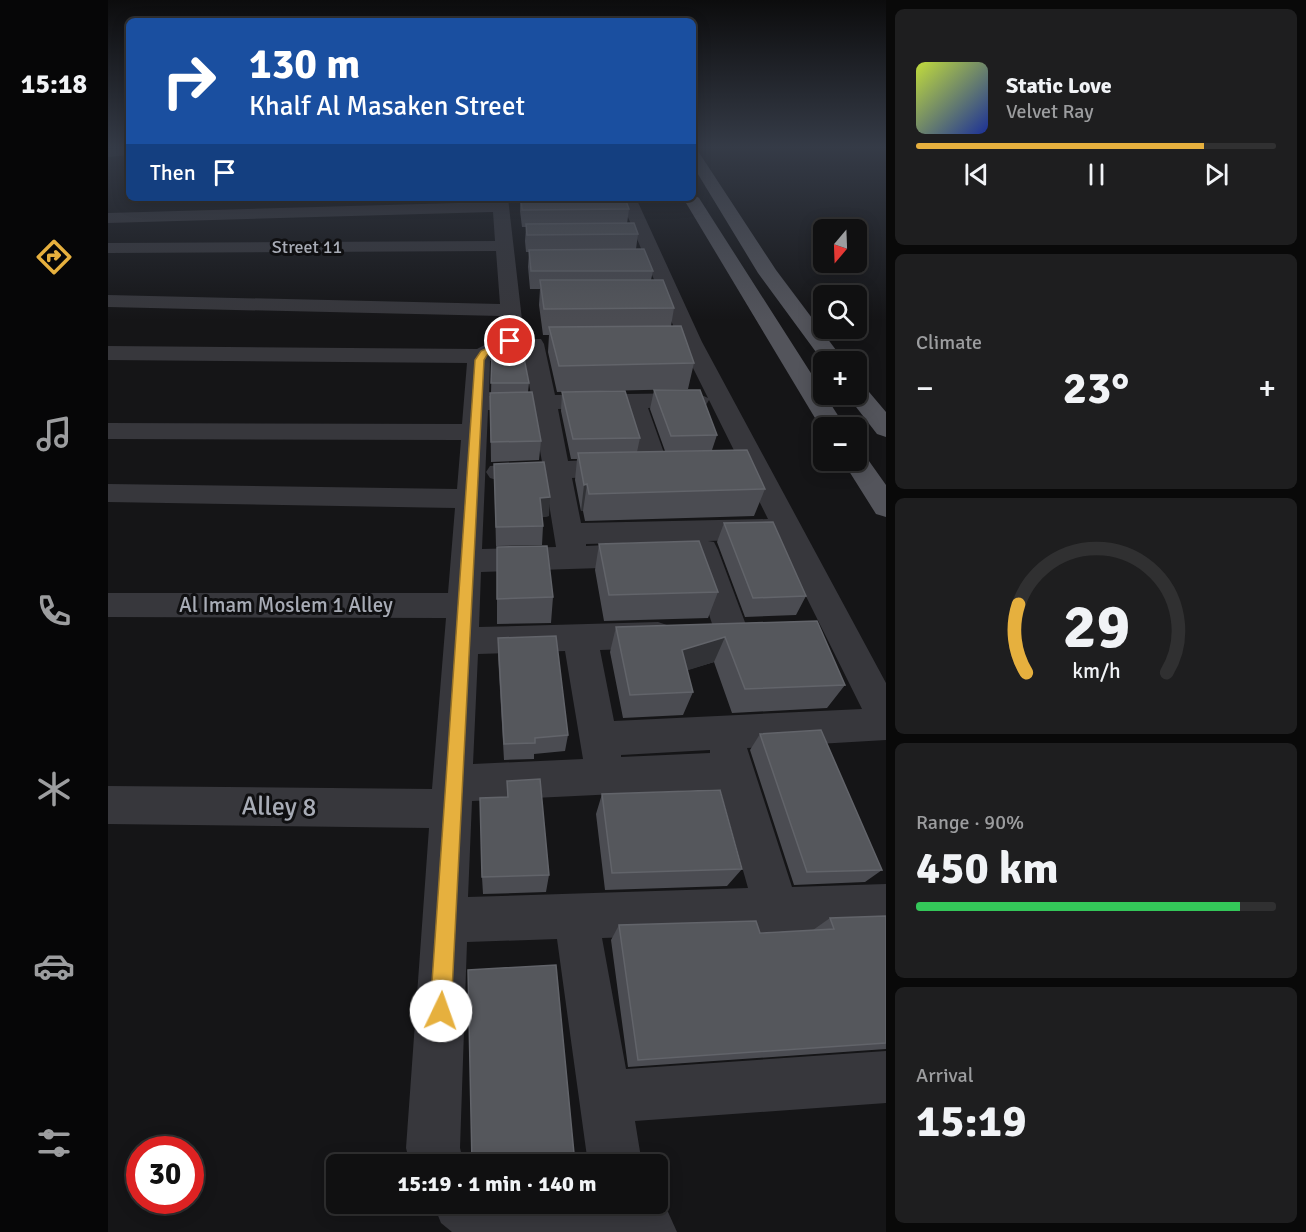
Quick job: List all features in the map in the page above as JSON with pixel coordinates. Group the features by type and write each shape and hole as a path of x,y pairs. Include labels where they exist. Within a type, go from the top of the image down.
{"main road":[{"path":"696,205 827,417"},
{"path":"725,205 768,273 826,351"},
{"path":"867,405 886,429"},
{"path":"862,471 886,507"}],"street":[{"path":"624,205 643,258 680,342 720,399 742,465 786,528 886,719"},
{"path":"108,218 509,227 517,302 513,337 544,402 571,546"},
{"name":"Street 11","path":"108,248 509,227"},
{"path":"108,301 517,302"},
{"path":"108,353 519,347"},
{"path":"434,1154 445,920 476,417 519,347"},
{"path":"108,431 476,417 544,402 720,399"},
{"path":"108,493 472,486 557,470 666,467 633,401"},
{"path":"467,561 571,546 700,542 786,528"},
{"path":"700,542 732,633"},
{"name":"Al Imam Moslem 1 Alley","path":"108,605 465,606"},
{"path":"804,631 839,629"},
{"path":"462,641 768,632"},
{"path":"580,637 602,757"},
{"name":"Alley 8","path":"108,805 453,796 602,757 729,752 886,724"},
{"path":"729,752 777,910"},
{"path":"445,920 886,906"},
{"path":"576,916 604,1097 616,1154"},
{"path":"604,1097 886,1077"},
{"path":"477,1214 497,1219 543,1214"}],"building":[{"path":"522,205 628,205 629,209 522,210"},
{"path":"634,223 638,234 527,235 526,224"},
{"path":"644,249 653,271 531,271 529,250"},
{"path":"540,280 663,280 674,308 544,309"},
{"path":"681,326 694,363 559,366 549,327"},
{"path":"492,353 523,353 529,383 491,383"},
{"path":"654,390 700,390 717,435 671,436"},
{"path":"625,391 640,438 573,439 562,392"},
{"path":"532,392 541,441 491,442 490,393"},
{"path":"747,450 765,489 589,494 587,484 584,485 578,453"},
{"path":"544,462 550,497 540,498 543,526 496,527 494,464"},
{"path":"773,522 806,596 753,598 724,523"},
{"path":"699,541 718,592 609,595 599,544"},
{"path":"547,546 553,597 497,599 497,547"},
{"path":"817,621 845,685 745,689 725,637 682,650 693,692 630,695 616,627"},
{"path":"556,636 568,735 535,738 535,743 504,744 498,638"},
{"path":"821,730 882,870 807,872 760,734"},
{"path":"540,779 549,875 482,877 480,798 508,797 507,781"},
{"path":"720,790 742,869 612,873 602,794"},
{"path":"886,916 886,1043 638,1060 619,925 756,921 760,933 834,929 830,918"},
{"path":"556,965 574,1154 472,1154 468,970"}],"route":[{"path":"441,1011 479,360 484,353 506,345 510,341"}]}
